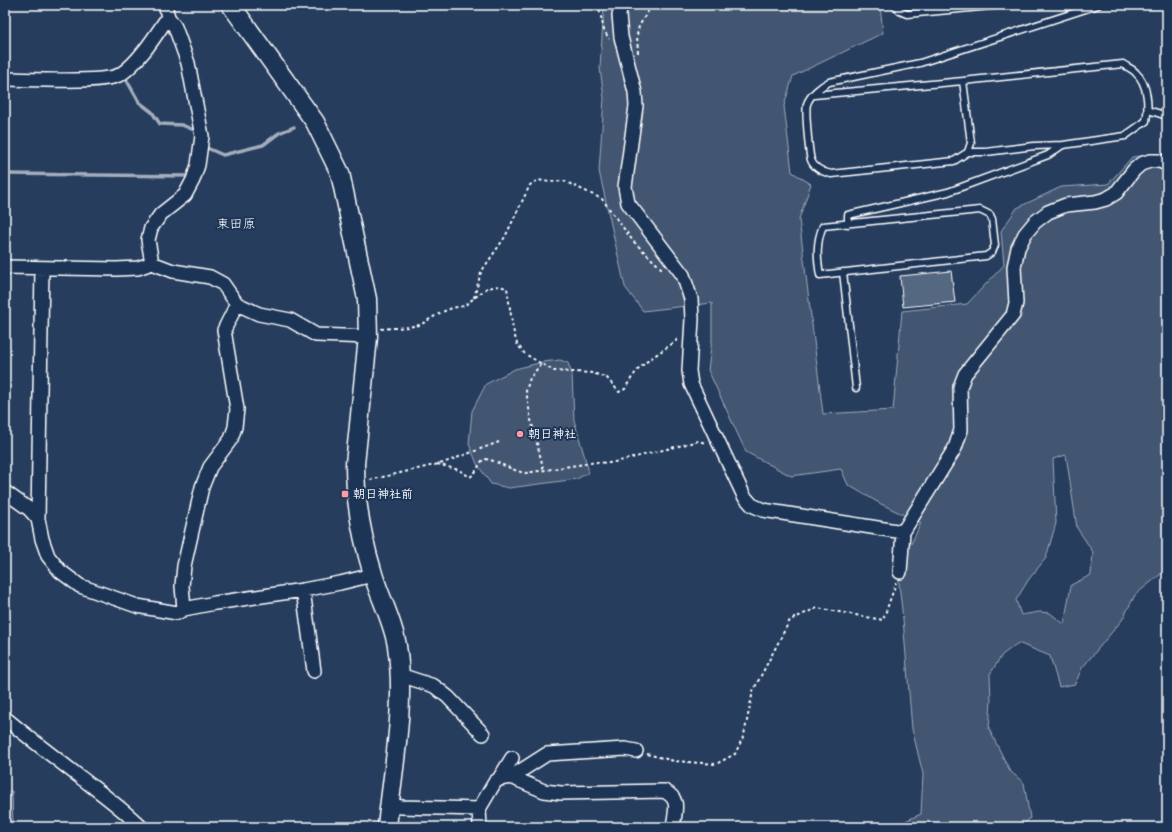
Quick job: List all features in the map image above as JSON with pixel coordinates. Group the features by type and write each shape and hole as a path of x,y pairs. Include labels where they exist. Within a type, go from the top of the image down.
{"street":[{"path":"231,5 315,122 340,173 367,299 368,333 355,464 355,483 363,538 373,575 392,625 397,645 400,675 400,709 387,827"},
{"path":"621,5 619,15 621,37 630,68 636,106 625,187 628,203 683,275 691,299 692,319 689,371 691,384 744,496 752,505 763,510 903,532"},
{"path":"5,79 89,80 120,75 138,58 154,39 166,11"},
{"path":"152,263 148,240 151,228 161,214 185,194 193,180 198,166 202,136 188,63 175,27 166,11"},
{"path":"900,572 903,532 955,448 961,430 960,387 965,374 1013,315 1016,303 1014,267 1018,248 1025,234 1035,222 1048,212 1066,205 1095,202 1106,199 1116,193 1134,170 1141,164 1158,161 1167,164"},
{"path":"5,267 116,269 138,268 152,263 173,271 210,277 223,284 237,304 259,314 290,320 316,335 368,333"},
{"path":"42,268 38,519 42,539 48,556 60,571 80,586 137,606 177,613 184,609 303,590 373,575"},
{"path":"184,609 182,586 184,566 202,487 210,467 232,439 235,427 237,410 224,330 237,304"},
{"path":"5,492 29,509 38,519"},
{"path":"303,590 314,672"},
{"path":"400,675 434,686 448,697 483,734"},
{"path":"5,718 31,740 111,800 141,827"},
{"path":"480,827 480,809 494,782 505,778 547,754 625,749 636,752"},
{"path":"505,778 512,758"},
{"path":"505,778 544,791 561,793 664,791 672,795 675,800 676,806 673,827"},
{"path":"389,805 402,807 480,809"}],"lane":[{"path":"894,5 900,11 907,14 1002,5"},
{"path":"814,95 1123,64 1136,72 1143,81 1148,110 1146,121 1125,136 1062,146 1034,146 986,152 968,152 954,161 831,174 823,172 812,160 806,117 807,104 814,95 822,86 829,82 920,63 1098,5"},
{"path":"963,81 971,142 968,152"},
{"path":"1148,110 1167,116"},
{"path":"848,224 848,215 948,192 1048,155 1062,146"},
{"path":"980,210 990,215 992,219 995,245 992,252 986,256 820,275 817,255 820,233 823,226 848,224 980,210"},
{"path":"843,272 856,388"}],"path":[{"path":"630,68 638,66 637,35 639,26 652,5"},
{"path":"474,298 481,272 505,237 530,185 538,180 549,182 564,181 602,199 633,241 667,274"},
{"path":"368,333 420,325 440,313 452,308 464,306 487,288 499,286 507,288 513,329 517,344 525,354 554,371 593,373 607,378 619,392 625,389 630,379 641,366 675,342 680,336"},
{"path":"542,364 530,378 526,391 531,420 544,470"},
{"path":"437,464 459,470 470,476 473,475 479,462 484,459 492,459 521,473 526,473 597,462 609,463 620,461 698,441 707,444 715,452 723,452"},
{"path":"355,483 437,464 499,442"},
{"path":"636,752 674,761 716,764 735,754 744,735 753,692 790,620 817,608 883,620 900,572"}],"shaded area":[{"path":"604,5 880,5 883,33 793,76 784,106 792,172 811,184 799,219 823,414 893,410 902,311 967,304 1004,265 1001,231 1017,208 1061,187 1108,184 1132,157 1155,154 1167,157 1167,569 1135,595 1122,620 1082,668 1075,684 1059,687 1050,656 1018,643 1002,655 990,674 991,701 989,729 1010,771 1024,783 1030,818 1022,827 901,827 903,822 921,814 923,774 912,729 903,619 895,549 911,544 921,523 881,504 848,485 841,469 791,476 746,452 708,370 712,339 712,303 643,311 625,287 599,171 604,98 600,68","holes":["1066,455 1077,528 1093,552 1091,575 1071,585 1064,624 1050,613 1039,612 1021,615 1016,600 1029,579 1046,558 1056,523 1053,459"]},
{"path":"560,360 568,363 572,374 574,420 589,472 577,479 509,488 491,484 477,464 469,444 472,411 486,384 515,369 543,362"},
{"path":"12,791 13,827 5,827 5,792"}],"building":[{"path":"951,271 955,302 903,307 900,276"}],"waterway":[{"path":"88,86 98,86 126,79 139,102 152,112 160,124 182,125 194,130"},
{"path":"207,148 223,155 263,145 279,133 294,127"},
{"path":"5,174 189,176"}],"place":[{"name":"朝日神社","path":"520,434"},
{"name":"朝日神社前","path":"345,494"}],"district":[{"name":"東田原","path":"236,223"}]}
